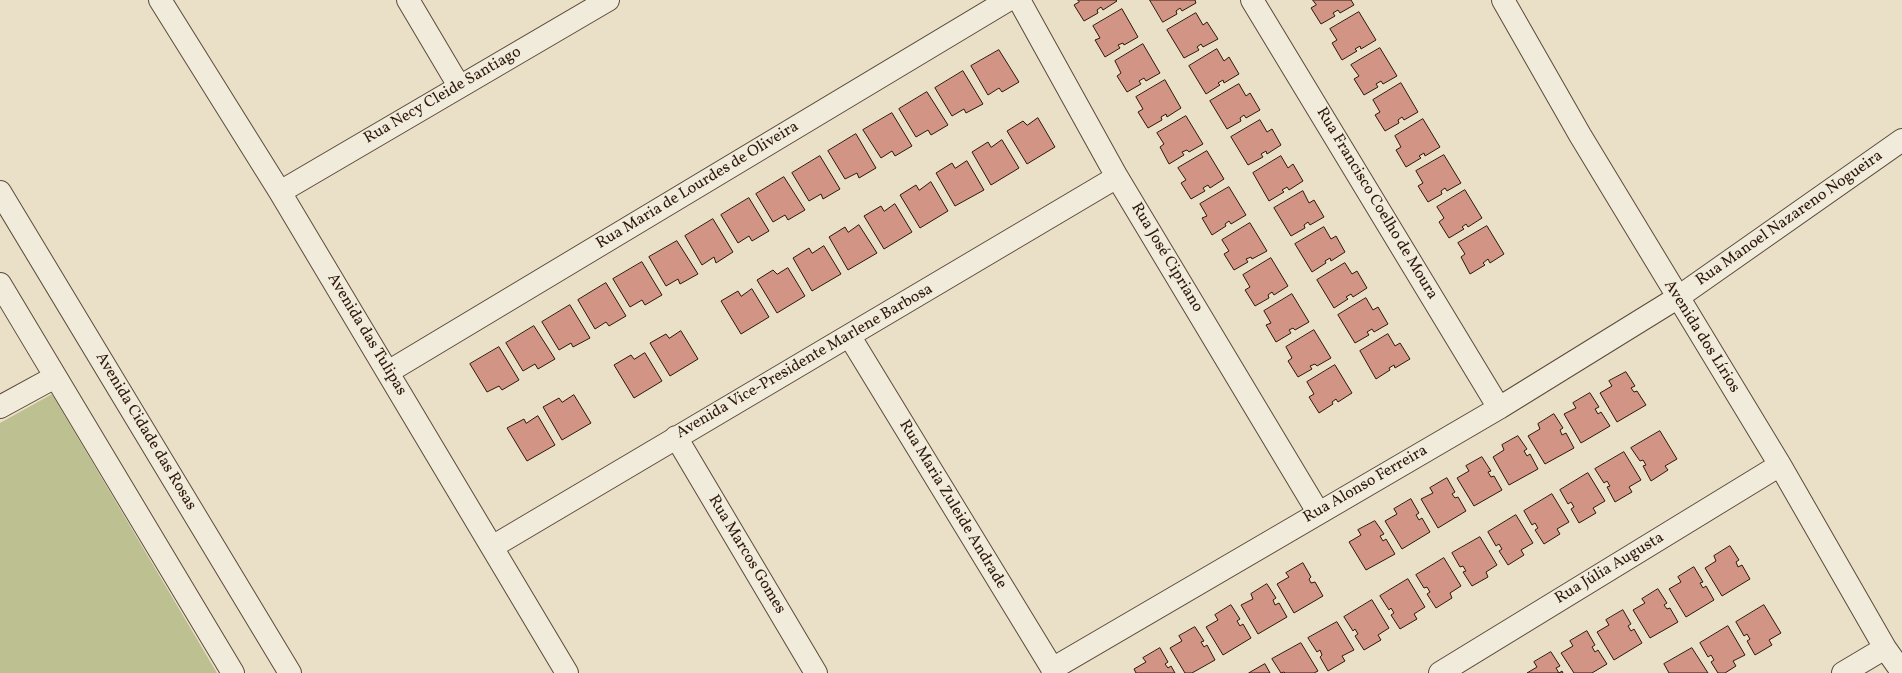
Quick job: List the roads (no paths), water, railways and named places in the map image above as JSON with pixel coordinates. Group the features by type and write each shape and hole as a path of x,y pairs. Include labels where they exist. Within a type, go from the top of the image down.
{"street":[{"name":"Avenida das Tulipas","path":"160,0 280,192 566,673"},
{"path":"408,0 459,86"},
{"name":"Rua Necy Cleide Santiago","path":"280,192 608,0"},
{"name":"Rua Maria de Lourdes de Oliveira","path":"388,372 1008,0"},
{"name":"Rua José Cipriano","path":"1019,0 1117,177 1318,512"},
{"name":"Rua Francisco Coelho de Moura","path":"1252,0 1499,408"},
{"name":"Avenida dos Lírios","path":"1503,0 1580,135 1677,298 1780,465 1885,648 1902,672"},
{"name":"Rua Manoel Nazareno Nogueira","path":"1677,298 1902,140"},
{"name":"Avenida Vice-Presidente Marlene Barbosa","path":"492,547 676,437 850,337 1117,177"},
{"name":"Avenida Cidade das Rosas","path":"0,192 290,673"},
{"path":"0,284 233,673"},
{"name":"Rua Alonso Ferreira","path":"1053,671 1318,512 1499,408 1677,298"},
{"name":"Rua Maria Zuleide Andrade","path":"850,337 1053,671"},
{"path":"0,407 55,377"},
{"name":"Rua Marcos Gomes","path":"676,437 816,673"},
{"name":"Rua Júlia Augusta","path":"1440,673 1780,465"},
{"path":"1843,673 1885,648"}]}
